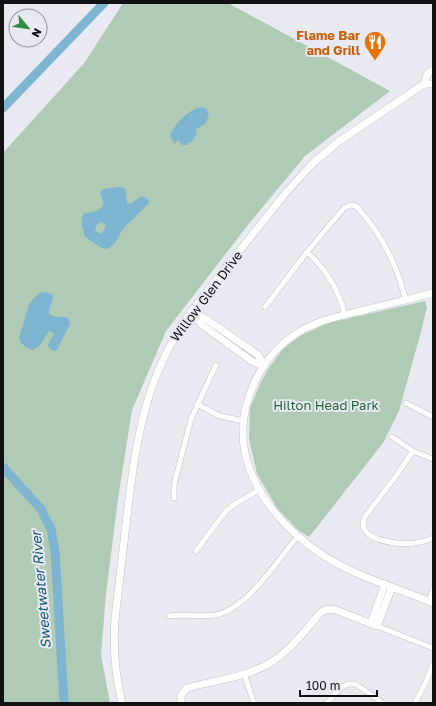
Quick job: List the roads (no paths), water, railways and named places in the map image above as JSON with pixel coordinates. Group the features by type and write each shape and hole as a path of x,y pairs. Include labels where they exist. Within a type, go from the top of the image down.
{"street":[{"name":"Willow Glen Drive","path":"122,703 116,672 114,637 131,480 137,440 147,399 156,374 173,339 191,312 280,201 311,165 338,142 424,84 427,74 433,70"},
{"path":"424,84 433,84"},
{"path":"265,307 307,252 344,208 350,205 356,206 368,218 395,267 406,300"},
{"path":"307,252 316,260 331,279 345,315"},
{"path":"433,293 317,323 298,332 277,349 264,364 251,392 244,421 243,439 252,475 259,490 274,511 298,536 323,555 351,571 431,603 433,589"},
{"path":"191,312 202,325 240,353 253,362 264,364"},
{"path":"174,498 174,485 189,424 216,365"},
{"path":"406,403 431,416 433,409"},
{"path":"197,404 220,416 244,421"},
{"path":"392,437 413,451 433,459"},
{"path":"413,451 364,518 363,525 365,531 369,535 388,542 406,544 433,538"},
{"path":"196,551 226,511 239,501 259,490"},
{"path":"168,616 209,616 222,613 233,608 250,594 298,536"},
{"path":"374,624 388,585"},
{"path":"182,703 181,695 187,688 244,674 265,666 290,647 321,612 328,609 336,610 374,624 433,648"},
{"path":"415,703 433,664"},
{"path":"244,674 254,703"},
{"path":"327,703 344,685 352,683 383,703"}],"water":[{"path":"203,107 207,110 209,115 205,124 196,129 197,133 192,142 189,142 188,145 182,145 178,140 175,144 170,136 175,126 187,114 197,108"},
{"path":"119,187 125,188 127,203 130,204 142,196 148,199 149,203 122,230 115,243 107,249 102,248 85,237 82,226 82,217 84,213 96,211 103,205 100,192 103,189","holes":["101,222 106,225 102,234 95,231 96,226"]},
{"path":"46,292 53,295 49,314 56,317 66,317 69,319 70,324 57,350 54,351 50,349 48,345 54,334 52,332 49,331 40,345 33,350 22,344 19,338 29,304 39,293"}],"waterway":[{"name":"Sweetwater River","path":"3,108 104,3"},
{"name":"Sweetwater River","path":"3,467 41,509 51,529 55,551 64,703"}],"place":[{"name":"Flame Bar and Grill","path":"375,62"}],"park label":[{"name":"Hilton Head Park","path":"326,405"}]}
